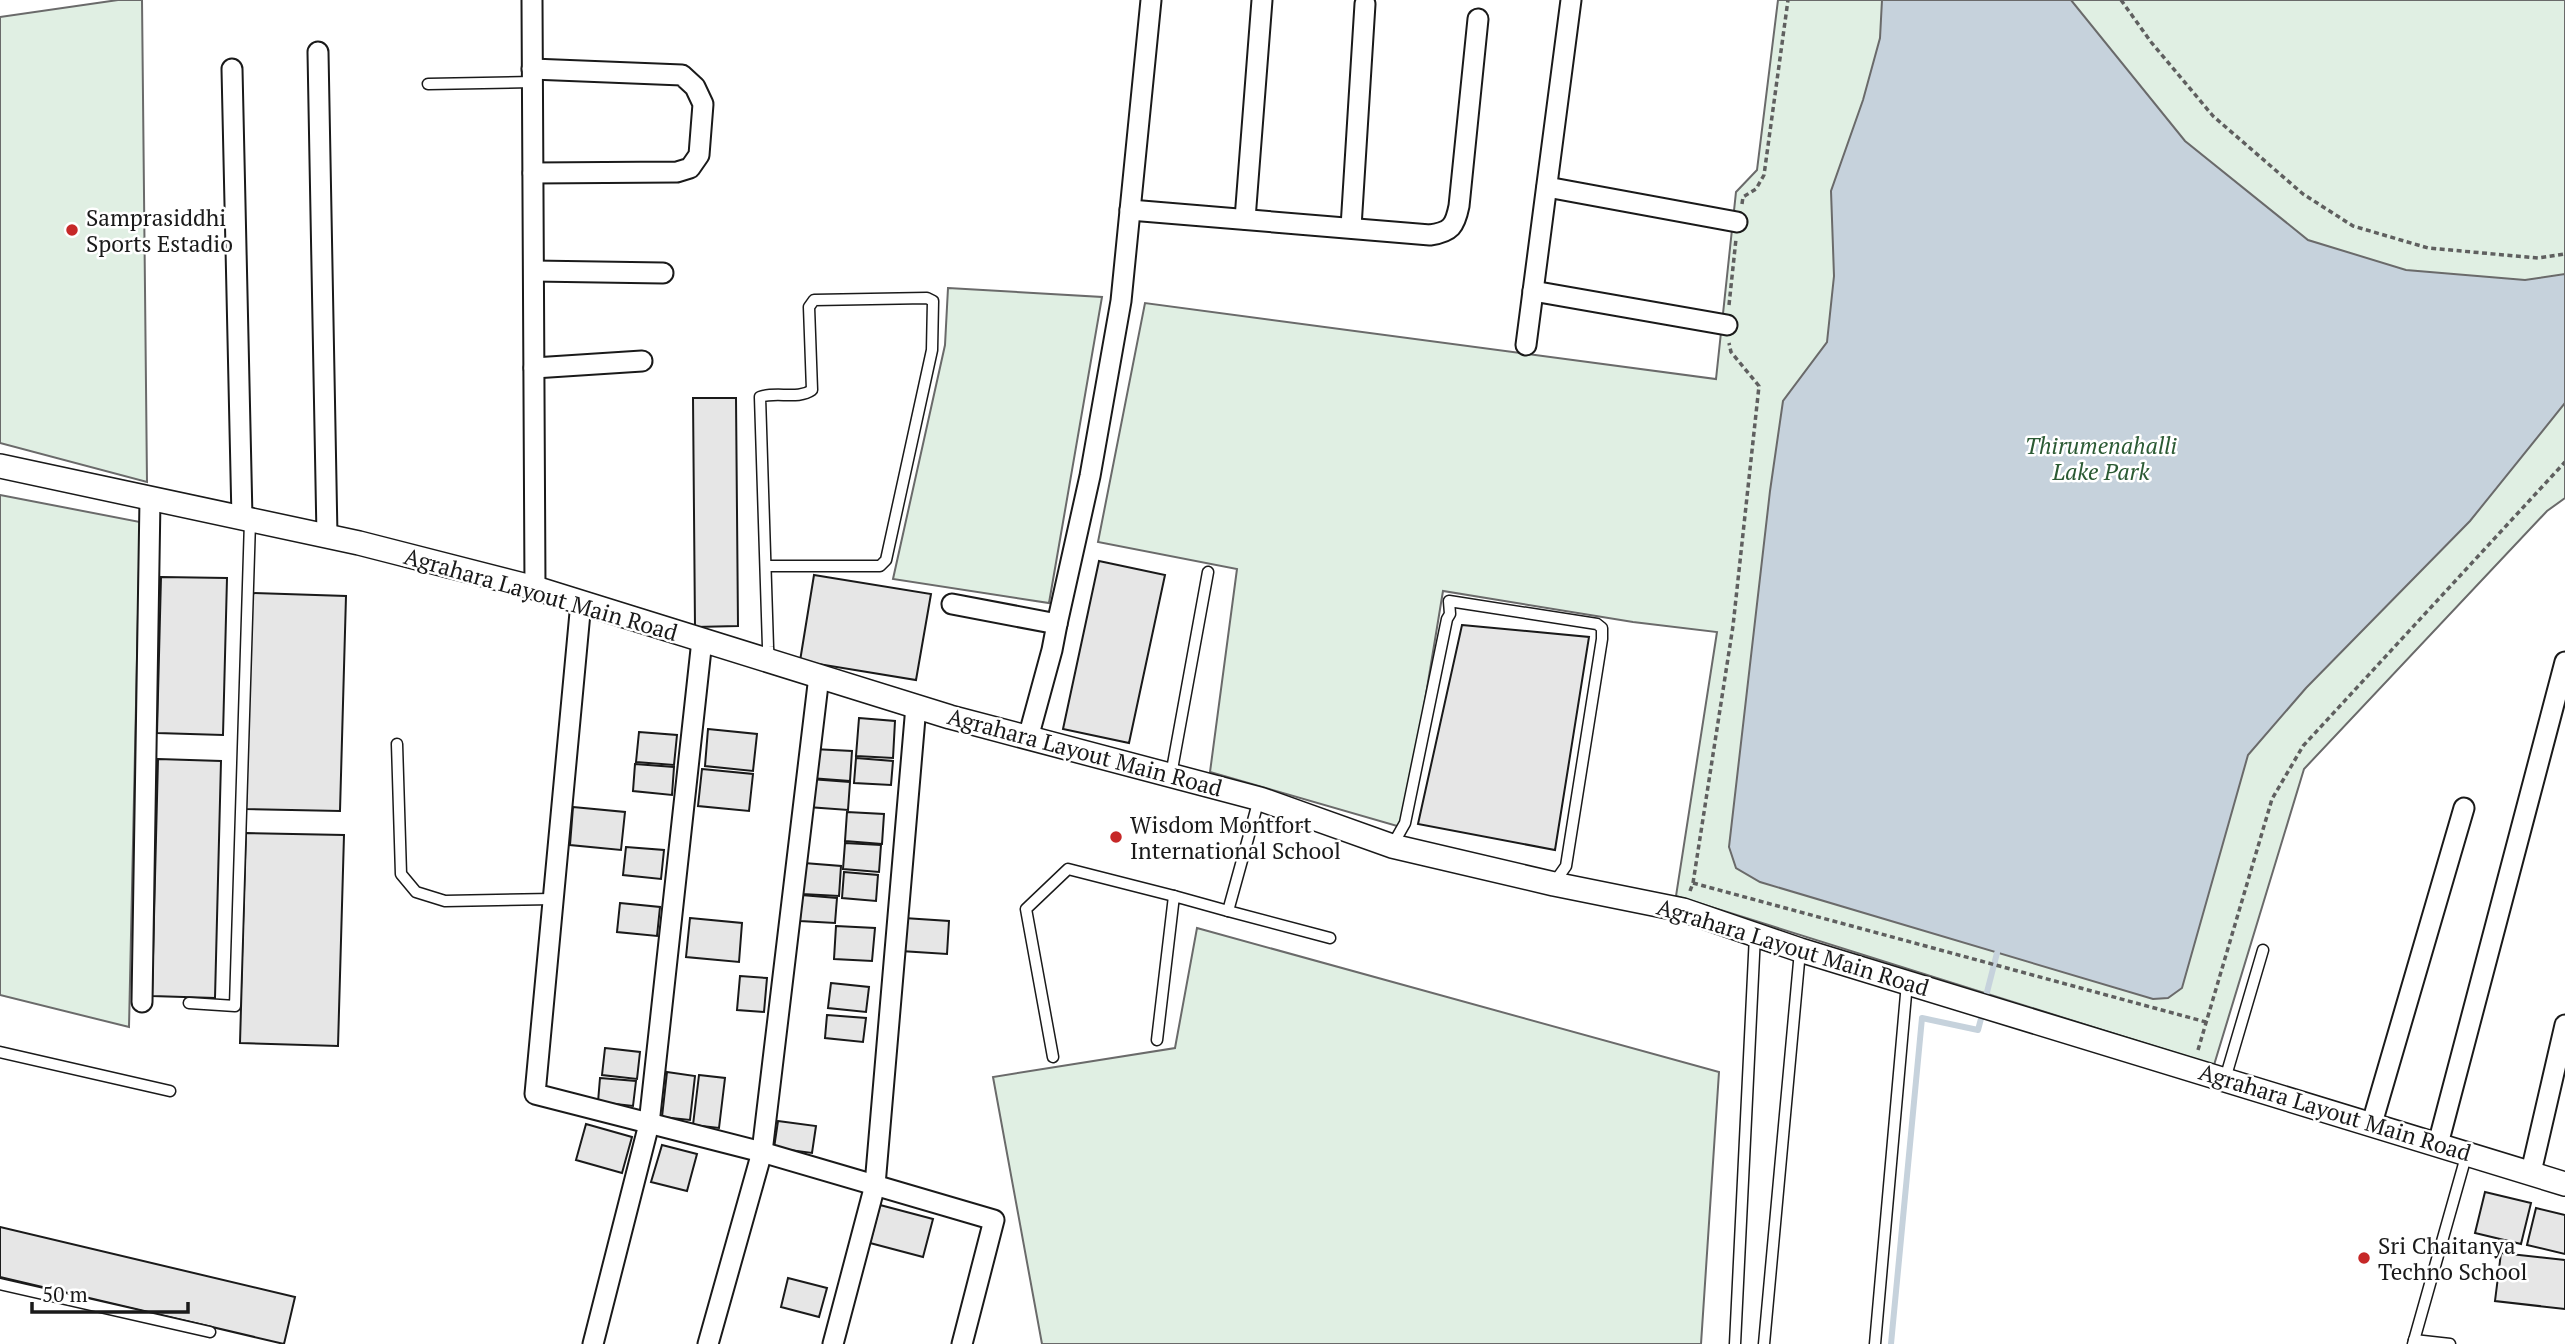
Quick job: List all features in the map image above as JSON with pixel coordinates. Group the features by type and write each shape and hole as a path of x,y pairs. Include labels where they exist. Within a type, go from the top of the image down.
{"street":[{"path":"532,0 535,588"},
{"path":"1028,738 1052,650 1090,476 1121,301 1151,0"},
{"path":"1245,219 1262,0"},
{"path":"1526,345 1571,0"},
{"path":"1351,227 1364,5"},
{"path":"1130,210 1444,233 1455,223 1478,19"},
{"path":"318,52 327,536"},
{"path":"232,69 246,520"},
{"path":"532,76 682,75 695,87 703,104 699,155 690,168 677,172 533,173"},
{"path":"1547,187 1737,222"},
{"path":"534,271 663,273"},
{"path":"1534,291 1727,325"},
{"path":"534,368 642,361"},
{"name":"Agrahara Layout Main Road","path":"0,467 327,536 535,588 916,706 1259,799 1392,846 1553,884 1683,910 1800,950 2565,1184"},
{"path":"142,1002 150,499"},
{"path":"581,602 535,1094 762,1152 994,1220 962,1344"},
{"path":"952,604 1057,624"},
{"path":"593,1344 649,1124 702,640"},
{"path":"2438,1144 2565,662"},
{"path":"708,1344 762,1152 819,676"},
{"path":"833,1344 875,1185 916,706"},
{"path":"2372,1124 2464,808"},
{"path":"2531,1172 2565,1025"}],"lane":[{"path":"428,84 532,76"},
{"path":"766,566 880,566 886,560 932,350 933,301 926,298 814,300 810,307 812,390 807,394 769,394 761,397 766,566 769,661"},
{"path":"189,1003 235,1006 246,520"},
{"path":"1171,775 1209,572"},
{"path":"1392,846 1405,823 1450,614 1449,601 1597,624 1602,628 1602,639 1566,866 1553,884"},
{"path":"397,744 401,874 416,892 445,901 553,899"},
{"path":"1228,911 1259,799"},
{"path":"1053,1057 1026,909 1068,869 1330,938"},
{"path":"1157,1040 1174,897"},
{"path":"1735,1344 1755,935"},
{"path":"1764,1344 1800,950"},
{"path":"2225,1079 2263,950"},
{"path":"1875,1344 1908,982"},
{"path":"0,1052 170,1091"},
{"path":"2450,1344 2414,1342 2467,1152"},
{"path":"0,1284 210,1332"}],"path":[{"path":"1683,910 1693,883 1732,626 1759,386 1731,352 1727,336 1737,222 1743,197 1756,189 1764,175 1788,0"},
{"path":"2121,0 2151,42 2213,116 2303,194 2353,226 2428,248 2538,258 2565,254"},
{"path":"2193,1069 2272,799 2303,746 2565,462"},
{"path":"1693,883 2206,1022"}],"green space":[{"name":"Samprasiddhi Sports Estadio","path":"118,0 142,0 147,482 0,443 0,17"},
{"name":"Thirumenahalli Lake Park","path":"1778,0 2565,0 2565,498 2547,511 2304,769 2214,1065 1676,896 1717,632 1633,622 1443,591 1404,828 1210,772 1237,569 1098,542 1145,303 1716,379 1736,192 1757,170"},
{"path":"948,288 1102,297 1049,603 893,579 945,345"},
{"path":"0,495 140,522 129,1027 0,995"},
{"path":"1197,928 1719,1072 1701,1344 1042,1344 993,1077 1175,1048"}],"shaded area":[{"name":"Thirumenahalli Lake Park","path":"1882,0 2071,0 2185,141 2308,240 2406,270 2525,280 2565,274 2565,403 2470,521 2306,688 2248,755 2182,988 2168,998 2153,999 1760,882 1736,868 1729,847 1783,401 1827,342 1834,276 1831,191 1863,100 1880,38"}],"building":[{"path":"693,398 736,398 738,626 695,627"},
{"path":"1099,561 1165,575 1129,743 1063,729"},
{"path":"814,575 931,594 916,680 800,661"},
{"path":"161,577 227,578 223,735 157,733"},
{"path":"252,593 346,596 340,811 246,809"},
{"path":"1462,625 1589,637 1555,850 1418,824"},
{"path":"859,718 895,721 893,758 856,756"},
{"path":"708,729 757,734 753,771 705,766"},
{"path":"639,732 677,735 674,765 636,762"},
{"path":"813,749 852,751 850,781 810,778"},
{"path":"856,758 893,761 891,785 854,783"},
{"path":"158,759 221,761 215,998 152,996"},
{"path":"635,764 674,767 672,795 633,791"},
{"path":"702,769 753,774 749,811 698,806"},
{"path":"810,779 850,782 848,810 808,807"},
{"path":"573,807 625,812 621,850 570,845"},
{"path":"847,812 884,814 882,844 845,841"},
{"path":"246,833 344,835 338,1046 240,1043"},
{"path":"845,843 881,845 879,872 843,869"},
{"path":"626,847 664,850 661,879 623,875"},
{"path":"804,863 841,866 839,896 802,894"},
{"path":"844,872 878,875 876,901 842,898"},
{"path":"801,895 837,898 835,923 800,921"},
{"path":"620,903 660,907 657,936 617,932"},
{"path":"690,918 742,923 739,962 686,957"},
{"path":"904,918 949,921 947,954 901,951"},
{"path":"836,926 875,928 872,961 834,959"},
{"path":"740,976 767,978 764,1012 737,1010"},
{"path":"831,983 869,987 866,1012 828,1008"},
{"path":"827,1015 866,1018 863,1042 825,1038"},
{"path":"605,1048 640,1052 637,1079 602,1075"},
{"path":"667,1072 695,1076 690,1120 662,1117"},
{"path":"699,1075 725,1078 719,1128 693,1125"},
{"path":"600,1078 636,1081 633,1106 598,1102"},
{"path":"778,1121 816,1126 812,1153 774,1148"},
{"path":"586,1124 632,1137 622,1173 576,1160"},
{"path":"662,1145 697,1154 687,1191 651,1182"},
{"path":"2485,1192 2531,1203 2521,1244 2475,1233"},
{"path":"880,1205 933,1219 923,1257 870,1243"},
{"path":"2536,1208 2565,1215 2565,1254 2527,1245"},
{"path":"0,1227 295,1297 284,1344 0,1277"},
{"path":"2501,1253 2565,1260 2565,1309 2495,1301"},
{"path":"788,1278 827,1288 819,1317 781,1307"}],"waterway":[{"path":"1985,1000 1997,953"},
{"path":"1891,1344 1922,1018 1978,1030 1983,1011"}],"place":[{"name":"Samprasiddhi Sports Estadio","path":"72,230"},
{"name":"Wisdom Montfort International School","path":"1116,837"},
{"name":"Sri Chaitanya Techno School","path":"2364,1258"}]}
